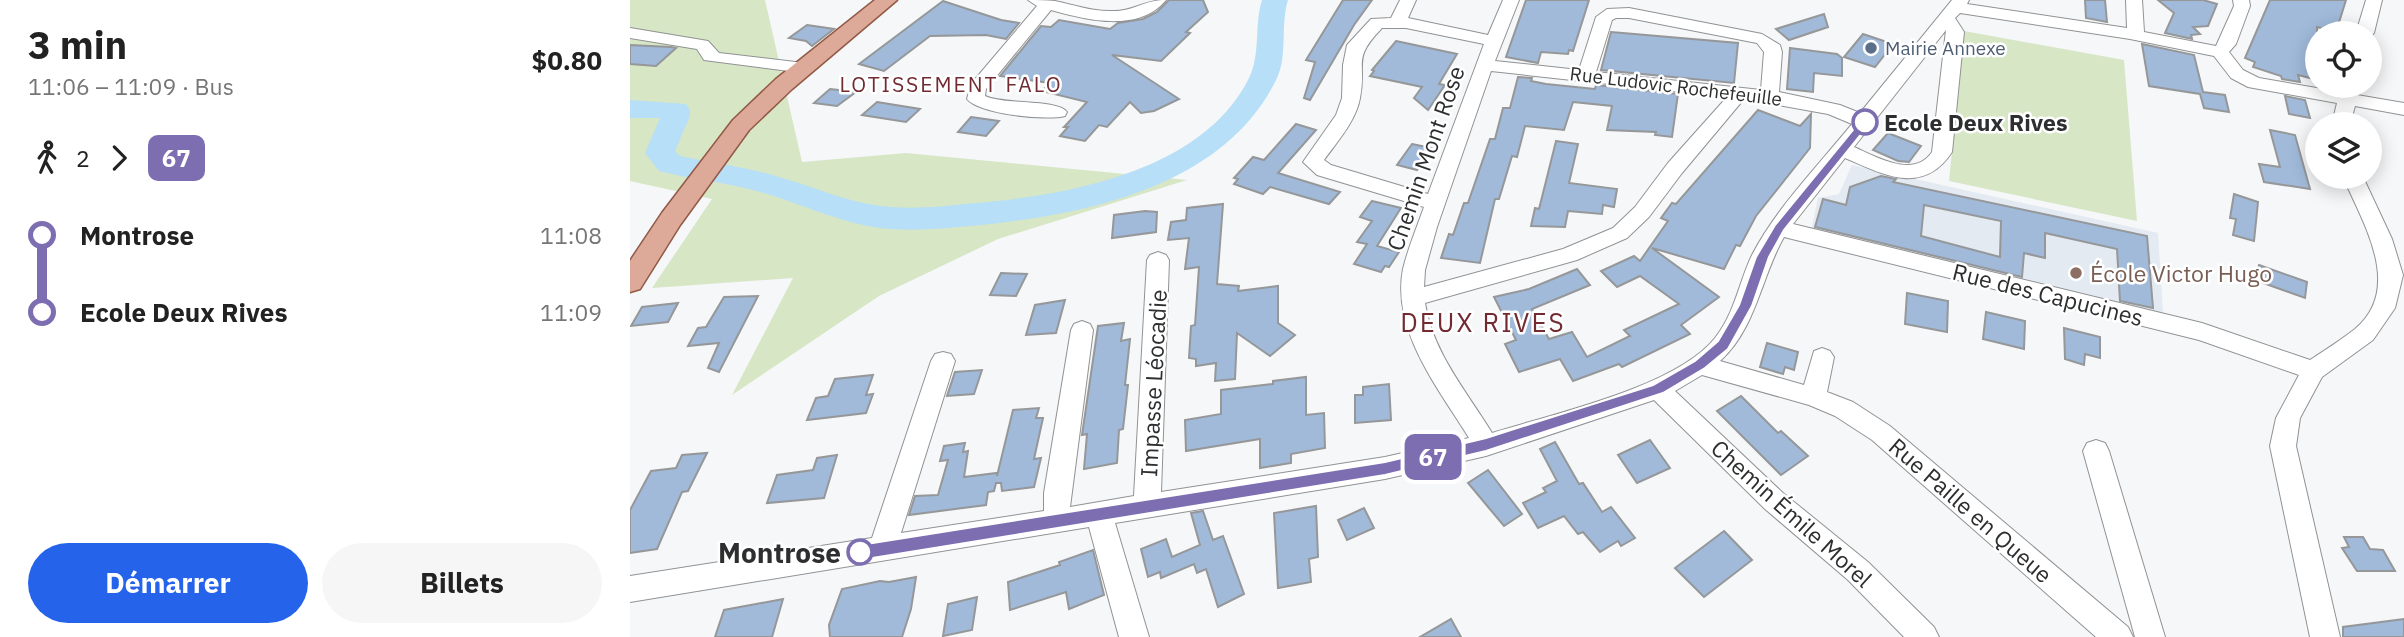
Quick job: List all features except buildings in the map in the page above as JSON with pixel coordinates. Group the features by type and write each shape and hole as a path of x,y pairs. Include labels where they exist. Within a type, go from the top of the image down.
{"main road":[{"path":"630,282 691,190 759,106 887,0"}],"street":[{"path":"1058,112 992,106 976,100 977,88 1042,2 1114,18 1135,15 1158,0"},
{"path":"1398,22 1408,0"},
{"name":"Chemin Mont Rose","path":"1486,445 1431,355 1416,318 1413,298 1415,270 1435,203 1484,65 1511,0"},
{"path":"2134,0 2136,35"},
{"path":"2220,52 2227,44 2242,6 2241,0"},
{"path":"2368,21 2374,0"},
{"path":"1954,6 2136,35 2220,52 2237,74 2254,83 2305,88"},
{"path":"630,589 1385,468 1486,445 1658,389 1700,365 1723,345 1745,306 1762,257 1779,228 1954,6"},
{"path":"1842,150 1903,172 1921,173 1934,166 1942,152 1955,32 1954,6"},
{"path":"1586,75 1604,17 1614,13 1629,13 1762,39 1771,45 1773,52 1770,96"},
{"path":"1435,203 1324,170 1313,162 1337,129 1348,107 1356,45 1377,23 1398,22 1494,41"},
{"path":"630,33 702,45 709,50 710,56 719,58 804,68"},
{"name":"Rue Ludovic Rochefeuille","path":"1484,65 1770,96 1824,106 1865,122"},
{"path":"1413,298 1569,255 1620,233 1642,212 1675,168 1738,94"},
{"path":"2368,98 2404,109"},
{"path":"2325,637 2283,446 2288,418 2313,370 2365,334 2384,309 2392,275 2381,239 2358,189"},
{"name":"Rue des Capucines","path":"1779,228 2202,332 2313,370"},
{"name":"Impasse Léocadie","path":"1147,506 1158,260"},
{"path":"1057,520 1057,493 1082,330"},
{"path":"1814,397 1822,357"},
{"path":"882,549 943,361"},
{"name":"Rue Paille en Queue","path":"1700,365 1814,397 1844,409 1881,433 2118,637"},
{"name":"Chemin Émile Morel","path":"1658,389 1774,501 1857,571 1924,637"},
{"path":"2096,451 2150,637"},
{"path":"1099,514 1134,637"}],"shaded area":[{"name":"École Victor Hugo","path":"1852,165 2158,233 2163,313 1811,231 1818,198 1839,194"}],"green space":[{"path":"630,0 765,0 802,162 906,153 1187,180 998,239 879,296 732,395 793,278 652,288 712,199 630,181"},
{"path":"1964,31 2124,60 2137,221 1949,181"}],"waterway":[{"path":"630,109 676,110 660,153 670,164 756,181 866,214 891,218 936,218 1050,205 1136,181 1176,163 1212,141 1241,112 1263,78 1275,0"}],"bus line":[{"name":"67","path":"860,552 1385,468 1486,445 1658,389 1700,365 1723,345 1745,306 1762,257 1779,228 1865,122"}],"place":[{"name":"Mairie Annexe","path":"1871,48"},
{"name":"Ecole Deux Rives","path":"1865,122"},
{"name":"École Victor Hugo","path":"2076,273"},
{"name":"Montrose","path":"860,552"}],"district":[{"name":"LOTISSEMENT FALO","path":"951,84"},
{"name":"DEUX RIVES","path":"1483,322"}]}
